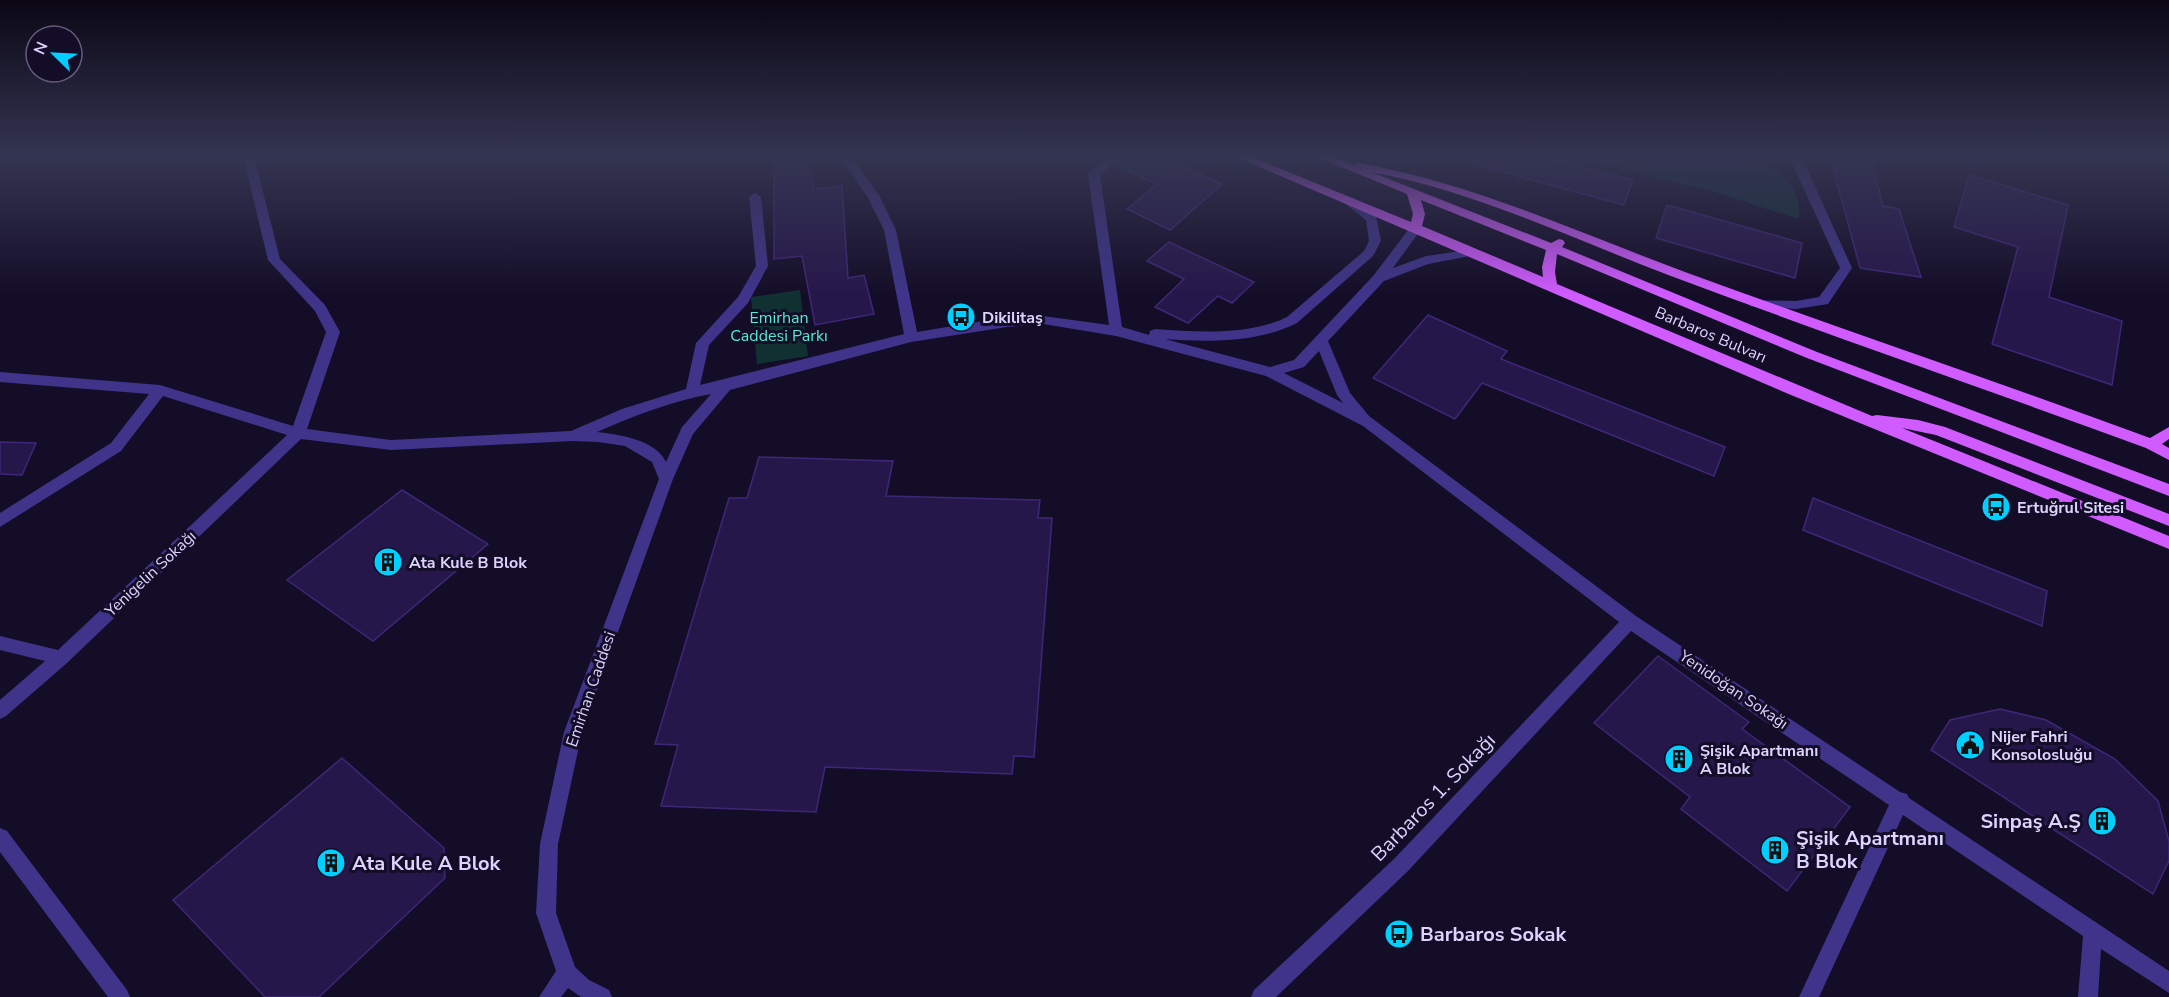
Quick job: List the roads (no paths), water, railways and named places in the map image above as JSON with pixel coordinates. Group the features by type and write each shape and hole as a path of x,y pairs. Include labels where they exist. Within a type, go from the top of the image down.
{"main road":[{"name":"Barbaros Bulvarı","path":"1354,203 1865,420 2169,543"},
{"path":"1416,203 1419,214 1416,228"},
{"name":"Barbaros Bulvarı","path":"1435,203 1812,355 2169,490"},
{"path":"1491,203 1755,303 2151,444 2169,455"},
{"path":"1552,286 1547,276 1552,248 1569,240 1594,243"},
{"path":"1865,420 1894,421 1940,431 2169,520"},
{"path":"2151,444 2169,432"}],"street":[{"path":"260,203 274,260 320,308 333,332 298,433"},
{"path":"692,392 703,343 743,300 762,266 756,203"},
{"path":"877,203 890,230 911,337"},
{"path":"1098,203 1116,331"},
{"path":"573,436 627,413 692,392 724,386 911,337 1007,322 1043,320 1116,331 1167,335 1269,331 1291,321 1369,253 1375,242 1372,219 1351,203"},
{"path":"1755,303 1796,305 1823,301 1846,268 1816,203"},
{"path":"1270,372 1299,364 1379,278 1416,228"},
{"path":"1379,278 1426,260 1472,252"},
{"path":"1116,331 1270,372 1368,422"},
{"path":"1321,339 1344,395 1368,422"},
{"path":"0,377 160,390 298,433 391,445 573,436 628,441 658,459 666,480"},
{"name":"Emirhan Caddesi","path":"567,973 546,912 549,844 573,732 666,480 687,431 724,386"},
{"path":"0,521 116,447 160,390"},
{"name":"Yenidoğan Sokağı","path":"1368,422 1630,621 1901,800 2169,983"},
{"name":"Yenigelin Sokağı","path":"0,711 61,658 298,433"},
{"name":"Barbaros 1. Sokağı","path":"1261,997 1401,864 1630,621"},
{"path":"0,643 61,658"},
{"path":"1809,997 1901,800"},
{"path":"0,837 120,997"},
{"path":"2088,997 2093,930"},
{"path":"549,997 567,973 582,987 602,997"}],"place":[{"name":"Dikilitaş","path":"961,317"},
{"name":"Ertuğrul Sitesi","path":"1996,507"},
{"name":"Ata Kule B Blok","path":"388,562"},
{"name":"Nijer Fahri Konsolosluğu","path":"1970,745"},
{"name":"Şişik Apartmanı A Blok","path":"1679,759"},
{"name":"Sinpaş A.Ş","path":"2102,821"},
{"name":"Şişik Apartmanı B Blok","path":"1775,850"},
{"name":"Ata Kule A Blok","path":"331,863"},
{"name":"Barbaros Sokak","path":"1399,934"}],"park label":[{"name":"Emirhan Caddesi Parkı","path":"779,326"}]}
